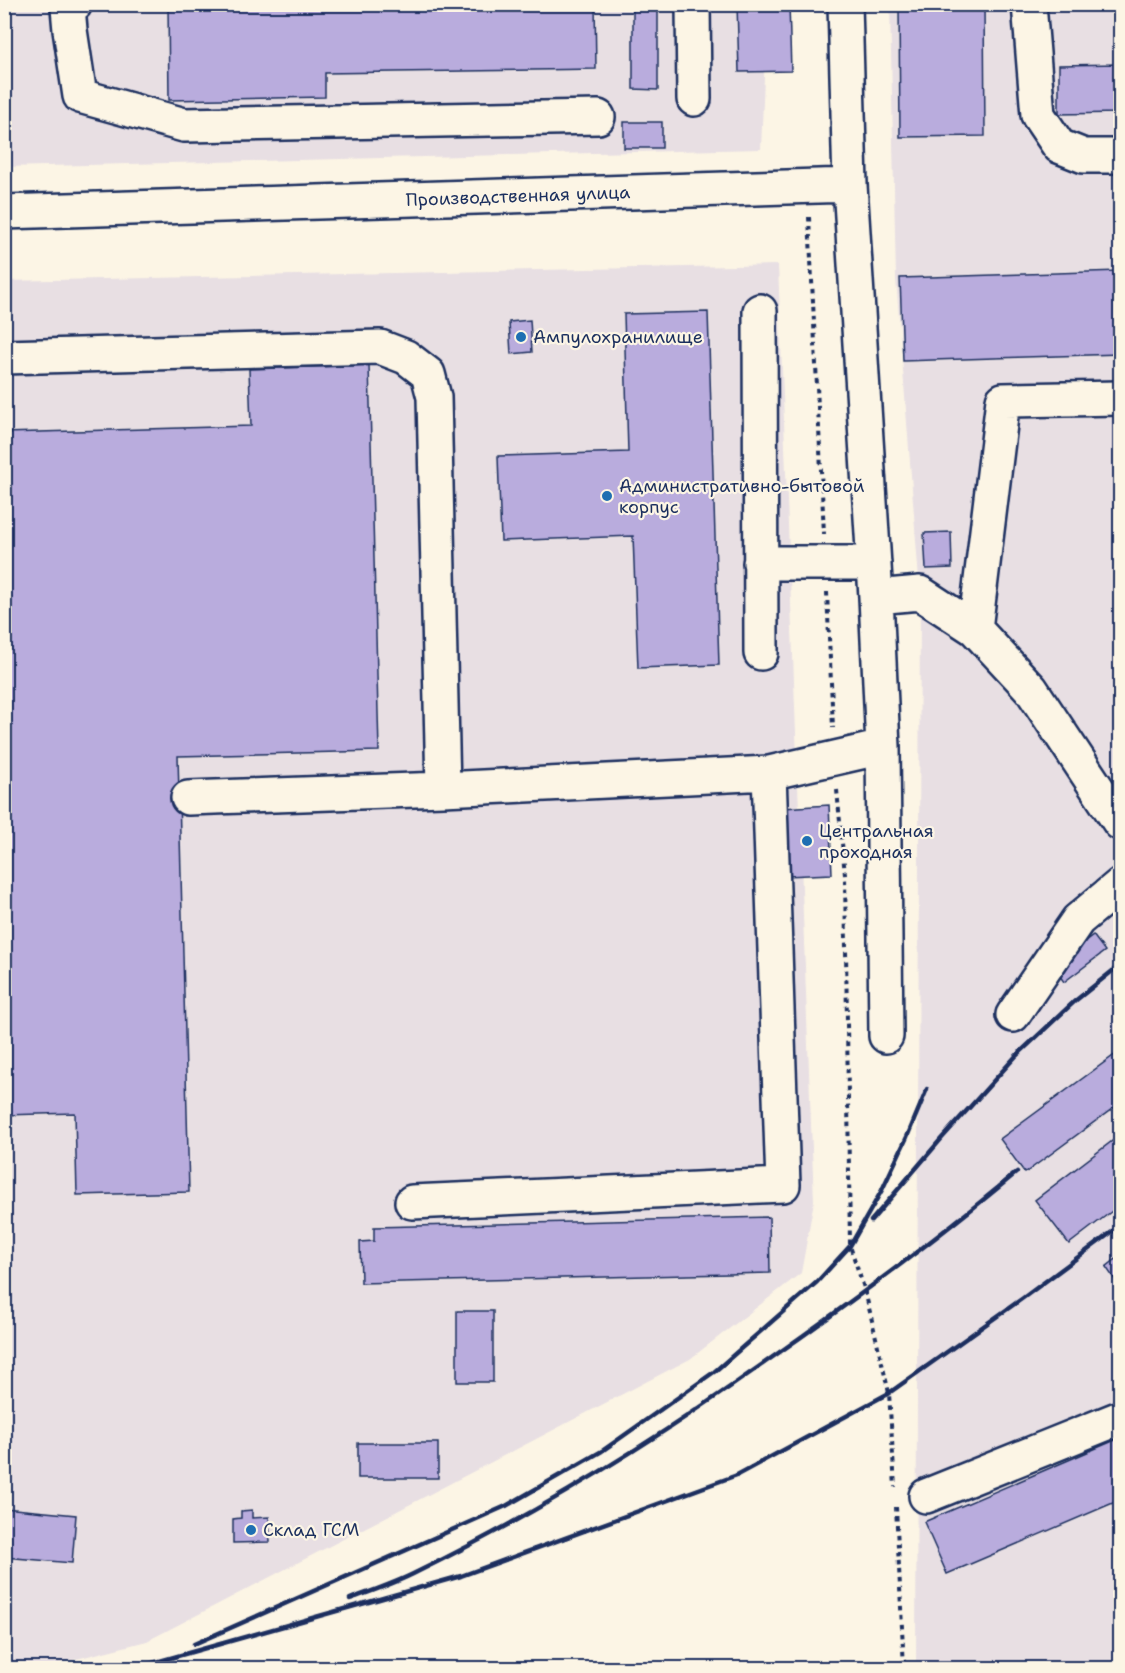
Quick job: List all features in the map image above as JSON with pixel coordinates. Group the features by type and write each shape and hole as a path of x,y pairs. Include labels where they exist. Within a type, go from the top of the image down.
{"street":[{"path":"75,4 68,8 80,96 184,125 598,117"},
{"path":"693,4 694,99"},
{"path":"845,4 850,185 876,597 883,747 886,1036"},
{"path":"1029,4 1038,115 1059,146 1084,156 1120,156"},
{"name":"Производственная улица","path":"4,212 850,185"},
{"path":"760,311 761,653"},
{"path":"4,357 380,347 406,357 428,374 434,397 443,789"},
{"path":"975,629 1003,400 1120,398"},
{"path":"760,563 874,563"},
{"path":"876,597 920,593 975,629 1031,689 1120,823"},
{"path":"188,798 443,789 769,773 883,747"},
{"path":"412,1202 783,1185 769,773"},
{"path":"1013,1015 1078,920 1120,885"},
{"path":"926,1496 1120,1418"}],"path":[{"path":"807,187 835,758 845,875 850,1246 865,1291 889,1393 904,1668"}],"shaded area":[{"path":"4,5 767,5 761,149 5,167"},
{"path":"890,5 1120,5 1120,1668 916,1668 920,593 896,279"},
{"path":"778,265 814,1201 801,1273 690,1359 147,1641 41,1668 4,1668 4,281"}],"building":[{"path":"168,4 595,4 596,69 325,73 325,97 169,100"},
{"path":"633,4 658,4 658,90 633,89"},
{"path":"737,4 789,4 791,71 739,72"},
{"path":"899,4 984,4 985,136 900,137"},
{"path":"1120,64 1120,113 1059,114 1059,65"},
{"path":"624,122 662,122 662,148 624,148"},
{"path":"1120,271 1120,354 903,361 900,278"},
{"name":"Административно-бытовой корпус","path":"708,312 719,665 638,668 633,536 501,541 498,456 628,452 624,314"},
{"name":"Ампулохранилище","path":"530,320 532,352 511,354 509,322"},
{"path":"369,365 379,751 178,756 189,1192 77,1195 75,1113 4,1115 4,433 251,426 249,369"},
{"path":"951,532 952,568 926,569 924,533"},
{"name":"Центральная проходная","path":"829,805 832,874 786,876 783,808"},
{"path":"1093,935 1105,951 1064,982 1053,966"},
{"path":"1120,1051 1120,1103 1025,1173 1000,1139"},
{"path":"1120,1135 1120,1205 1069,1244 1035,1200"},
{"path":"769,1217 770,1273 361,1283 360,1242 374,1241 374,1227"},
{"path":"1120,1256 1120,1287 1106,1267"},
{"path":"457,1311 493,1311 493,1382 457,1382"},
{"path":"1120,1438 1120,1500 947,1574 924,1522"},
{"path":"358,1443 438,1443 438,1478 358,1478"},
{"path":"4,1508 76,1515 72,1563 4,1557"},
{"name":"Склад ГСМ","path":"252,1510 252,1518 269,1517 270,1542 233,1543 233,1519 241,1518 241,1511"}],"railway":[{"path":"871,1221 1016,1056 1075,1001 1120,965"},
{"path":"194,1644 506,1506 602,1451 714,1372 817,1282 850,1246 882,1190 927,1089"},
{"path":"350,1599 401,1580 463,1549 553,1500 640,1447 863,1292 1017,1172"},
{"path":"135,1668 461,1576 737,1475 889,1393 1120,1226"}],"place":[{"name":"Ампулохранилище","path":"521,337"},
{"name":"Административно-бытовой корпус","path":"607,496"},
{"name":"Центральная проходная","path":"807,841"},
{"name":"Склад ГСМ","path":"251,1530"}]}
